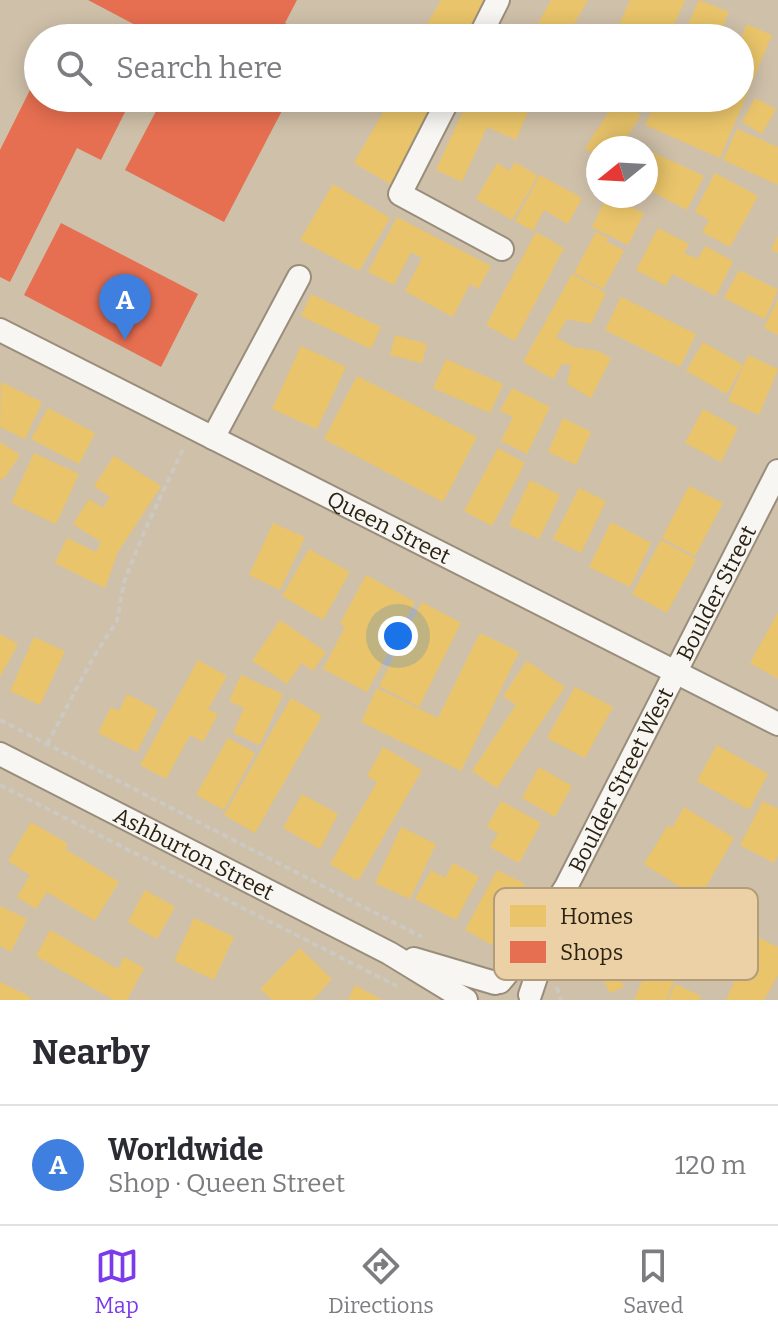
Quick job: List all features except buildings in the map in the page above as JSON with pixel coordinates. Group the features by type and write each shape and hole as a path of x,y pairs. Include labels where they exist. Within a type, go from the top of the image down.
{"street":[{"path":"486,24 498,0"},
{"path":"442,112 400,194 502,249"},
{"path":"203,433 299,277"},
{"name":"Queen Street","path":"0,330 778,724"},
{"name":"Boulder Street","path":"675,671 770,508 778,471"},
{"name":"Boulder Street West","path":"566,887 675,671"},
{"name":"Ashburton Street","path":"0,754 389,953 466,1000"},
{"name":"Ashburton Street","path":"389,953 534,990"},
{"name":"Boulder Street West","path":"478,1000 482,992 498,982"}],"path":[{"path":"47,744 93,658 117,621 124,582 134,557 203,433"},
{"path":"0,720 430,941"},
{"path":"0,785 410,993"},
{"path":"534,990 557,985 561,1000"}],"place":[{"name":"Worldwide","path":"125,340"}]}
